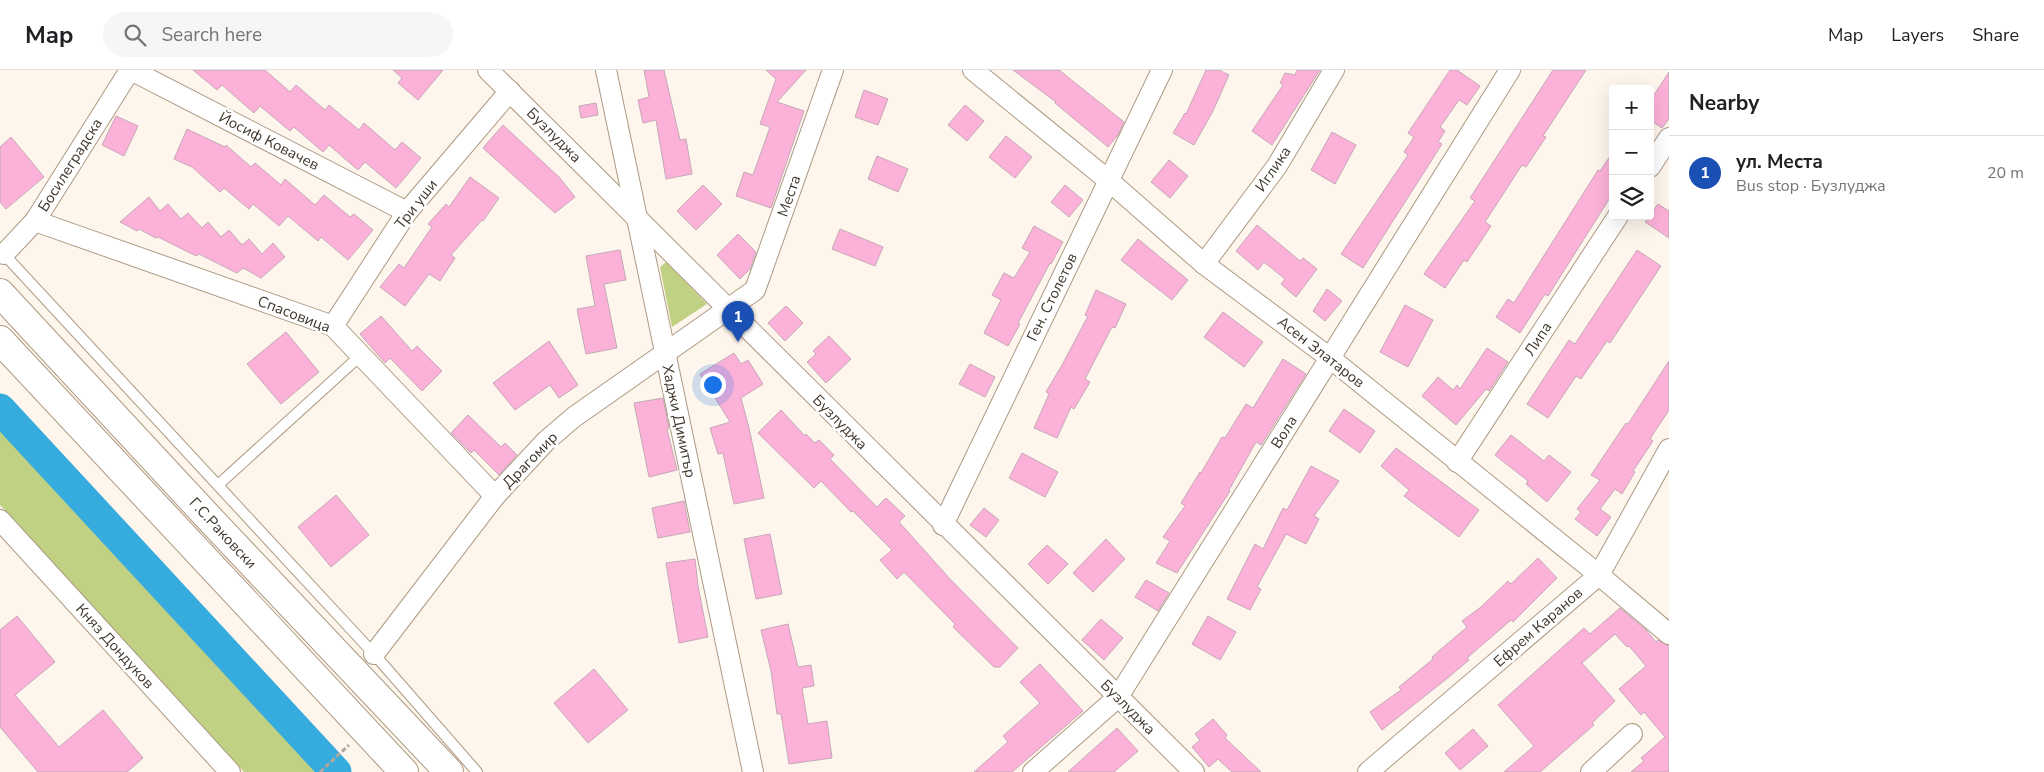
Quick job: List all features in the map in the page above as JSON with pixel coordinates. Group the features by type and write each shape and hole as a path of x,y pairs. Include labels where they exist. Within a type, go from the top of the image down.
{"street":[{"name":"Йосиф Ковачев","path":"130,70 407,212"},
{"name":"Босилеградска","path":"2,252 35,221 130,70"},
{"name":"Бузлуджа","path":"488,70 1194,772"},
{"name":"Хаджи Димитър","path":"606,70 753,772"},
{"name":"Места","path":"728,309 755,290 833,70"},
{"name":"Ген. Столетов","path":"944,525 1162,70"},
{"name":"Иглика","path":"1204,264 1278,166 1334,70"},
{"name":"Вола","path":"1032,772 1118,697 1510,70"},
{"name":"Асен Златаров","path":"984,74 1204,264 1330,358 1598,574 1669,634"},
{"name":"Три уши","path":"333,326 407,212 510,91"},
{"path":"1654,161 1669,138"},
{"name":"Липа","path":"1458,462 1615,220"},
{"name":"Спасовица","path":"35,221 333,326 495,496"},
{"name":"Г.С.Раковски","path":"0,292 214,524 449,772"},
{"name":"Драгомир","path":"374,654 495,496 546,441 574,417 728,309"},
{"name":"Г.С.Раковски","path":"0,340 404,772"},
{"name":"Ефрем Каранов","path":"1368,772 1598,574 1669,450"},
{"name":"Княз Дондуков","path":"0,520 230,772"},
{"path":"1592,772 1632,734"}],"lane":[{"path":"2,252 374,654 477,772"},
{"path":"218,486 361,355"}],"path":[{"path":"320,772 348,746"}],"green space":[{"path":"666,262 707,304 672,327 660,267"},
{"path":"0,409 336,772 244,772 0,505"}],"building":[{"path":"193,70 265,70 290,92 296,85 325,110 329,105 359,130 364,123 395,150 402,142 421,158 396,188 365,162 358,170 329,145 323,152 294,127 290,131 260,106 254,113 222,85 217,90"},
{"path":"393,70 443,70 418,100 398,83 402,78"},
{"path":"644,70 664,70 680,140 686,139 692,174 666,179 656,120 643,123 638,100 649,97"},
{"path":"766,70 806,70 777,102 804,111 771,208 736,196 744,172 753,175 770,127 760,124 776,79"},
{"path":"1013,70 1059,70 1124,122 1118,135 1108,147 1056,102"},
{"path":"1206,70 1219,70 1229,75 1213,111 1194,145 1173,133 1186,114"},
{"path":"1297,70 1320,70 1272,145 1252,131 1283,85 1280,83 1285,73 1295,75"},
{"path":"1450,70 1457,70 1480,86 1467,105 1459,100 1440,127 1445,131 1438,142 1442,144 1363,268 1341,254 1408,155 1404,152 1414,137 1408,133"},
{"path":"1553,70 1586,70 1543,136 1546,137 1526,167 1522,165 1485,222 1491,226 1467,262 1464,260 1445,288 1424,274 1475,201 1470,198"},
{"path":"1669,72 1669,119 1662,128 1654,123 1654,95"},
{"path":"864,90 888,99 878,125 855,117"},
{"path":"596,103 598,115 581,118 579,106"},
{"path":"965,105 984,121 967,141 948,125"},
{"path":"116,116 138,126 124,156 102,145"},
{"path":"503,125 559,177 575,197 555,213 483,148"},
{"path":"187,129 225,147 226,145 251,167 255,163 281,185 285,179 315,205 324,195 350,217 354,214 373,230 348,260 321,237 318,241 288,216 279,226 253,204 249,209 224,188 220,192 192,167 174,159"},
{"path":"1332,132 1356,145 1335,184 1311,170"},
{"path":"1006,136 1032,157 1015,178 989,157"},
{"path":"11,137 44,177 6,209 0,202 0,147"},
{"path":"877,156 908,169 898,192 868,179"},
{"path":"1609,158 1609,199 1548,296 1545,294 1520,333 1496,317 1508,299 1514,303 1598,170 1600,171"},
{"path":"1169,160 1188,176 1170,198 1151,182"},
{"path":"470,177 499,198 483,221 451,255 455,258 440,281 429,274 405,306 380,287 399,264 404,268 432,227 428,224 446,204 449,207"},
{"path":"703,185 722,204 696,230 677,211"},
{"path":"1065,185 1083,200 1069,217 1051,202"},
{"path":"149,197 160,211 168,204 181,219 188,213 202,228 208,222 221,237 229,230 242,245 249,239 262,254 273,243 285,257 261,278 243,268 237,273 199,254 196,256 158,237 156,238 139,229 137,231 120,222"},
{"path":"1658,204 1669,211 1669,238 1645,222 1646,220 1654,220 1654,210"},
{"path":"1257,225 1300,261 1303,258 1317,269 1296,297 1281,284 1285,279 1264,262 1258,270 1236,251"},
{"path":"1034,226 1063,242 1018,323 1020,324 1008,346 984,333 1001,300 992,295 1004,273 1014,278 1030,252 1022,248"},
{"path":"840,229 883,247 875,266 832,249"},
{"path":"738,234 756,252 750,269 740,279 717,255"},
{"path":"1138,239 1188,280 1172,300 1121,260"},
{"path":"620,250 626,280 604,284 617,348 586,354 577,309 595,306 586,256"},
{"path":"1637,250 1661,266 1610,343 1607,341 1581,379 1576,376 1548,418 1527,404 1569,340 1575,344"},
{"path":"1327,289 1342,301 1325,321 1313,311"},
{"path":"1096,290 1126,304 1115,328 1112,327 1085,379 1090,382 1074,409 1071,407 1057,438 1034,428 1049,394 1046,392 1088,316 1085,315"},
{"path":"1405,305 1433,320 1408,367 1380,352"},
{"path":"786,306 803,323 785,341 768,323"},
{"path":"1223,312 1263,342 1244,367 1204,337"},
{"path":"381,316 412,351 417,346 442,371 422,391 390,358 385,363 360,334"},
{"path":"286,332 319,372 281,404 247,364"},
{"path":"829,336 851,359 826,383 807,362 816,354 813,351"},
{"path":"549,341 578,385 559,398 550,385 515,410 493,383"},
{"path":"1487,348 1508,362 1489,391 1486,389 1456,425 1422,396 1438,377 1453,390 1457,385 1460,389"},
{"path":"734,353 741,364 748,360 763,384 741,398 764,498 734,504 723,453 718,454 710,428 730,422 700,374"},
{"path":"1283,359 1306,374 1261,445 1256,442 1230,491 1177,573 1156,563 1170,541 1163,537 1185,506 1181,503 1200,472 1222,437 1225,438 1246,404 1253,408"},
{"path":"1669,361 1669,410 1650,439 1653,441 1633,471 1635,472 1622,494 1615,489 1600,509 1611,517 1597,536 1575,519 1581,512 1577,509 1600,480 1591,475 1626,423 1628,424"},
{"path":"970,364 995,377 985,397 959,384"},
{"path":"663,398 669,428 667,429 677,470 649,477 634,403"},
{"path":"1344,409 1375,431 1360,453 1329,431"},
{"path":"781,410 805,436 806,434 815,443 819,440 834,455 830,459 877,507 886,498 905,516 899,522 950,579 1018,648 1000,667 994,667 953,627 955,624 904,572 897,579 880,560 892,550 853,511 851,512 821,481 814,488 758,433"},
{"path":"468,415 501,447 505,443 517,455 499,475 474,450 471,453 451,433"},
{"path":"1511,435 1544,461 1549,455 1571,472 1547,502 1526,484 1528,481 1495,455"},
{"path":"1396,448 1479,510 1459,537 1404,496 1409,490 1381,466"},
{"path":"1022,453 1058,472 1045,497 1009,478"},
{"path":"1311,466 1339,481 1314,516 1319,519 1306,544 1286,534 1257,587 1261,589 1250,610 1227,599 1255,544 1263,549 1283,508 1287,510"},
{"path":"336,495 369,535 331,567 298,527"},
{"path":"684,501 690,532 658,538 652,508"},
{"path":"984,508 999,520 986,537 970,525"},
{"path":"770,534 782,594 756,599 744,539"},
{"path":"1106,539 1125,559 1093,592 1073,573"},
{"path":"1047,545 1068,564 1048,584 1028,564"},
{"path":"1538,558 1557,578 1513,622 1511,620 1467,658 1469,660 1382,730 1370,712 1401,690 1399,687 1467,627 1462,621 1481,607 1508,581 1511,584"},
{"path":"695,559 708,637 679,643 666,563"},
{"path":"1146,580 1169,593 1158,611 1135,597"},
{"path":"1620,608 1646,630 1656,642 1658,640 1669,646 1669,772 1631,772 1644,761 1641,758 1665,737 1644,712 1641,715 1619,689 1646,666 1629,646 1627,647 1615,634 1582,663 1615,701 1592,723 1594,725 1540,772 1504,772 1534,746 1498,705 1584,628 1590,634"},
{"path":"17,616 55,662 15,695 59,747 103,710 143,758 127,772 38,772 0,727 0,630"},
{"path":"1208,616 1236,632 1220,660 1192,644"},
{"path":"1101,619 1123,638 1104,660 1082,640"},
{"path":"788,624 798,667 811,665 814,686 802,688 808,724 827,721 832,758 789,764 781,714 777,714 771,671 761,630"},
{"path":"1040,664 1083,711 1012,772 974,772 1008,742 1003,736 1040,703 1020,682"},
{"path":"594,669 628,710 588,743 554,703"},
{"path":"1213,719 1227,735 1225,738 1261,772 1232,772 1218,759 1209,767 1192,747 1200,740 1195,734"},
{"path":"1117,728 1138,751 1114,772 1068,772"},
{"path":"1473,729 1488,746 1460,770 1445,753"}],"waterway":[{"path":"0,409 336,772"}],"place":[{"name":"ул. Места","path":"738,342"}]}
